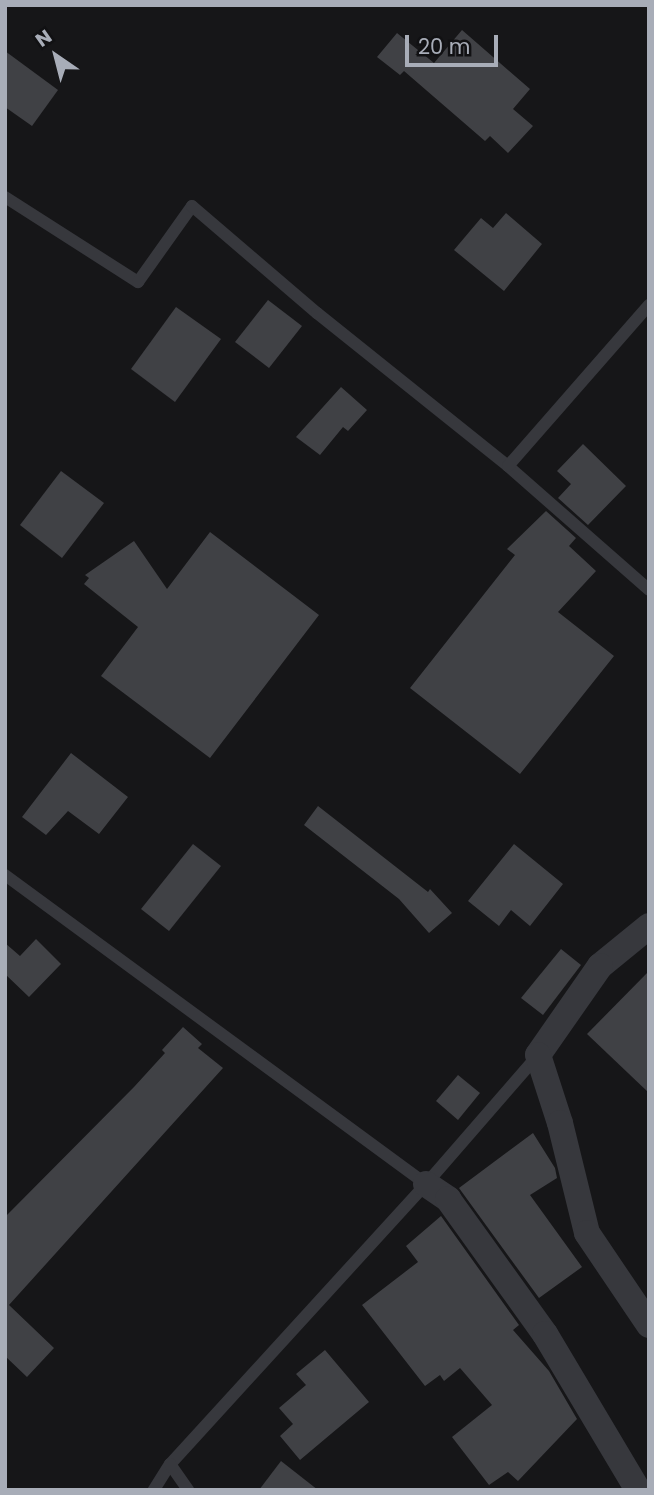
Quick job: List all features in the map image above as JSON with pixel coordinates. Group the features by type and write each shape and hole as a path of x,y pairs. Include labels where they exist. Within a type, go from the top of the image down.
{"street":[{"path":"649,926 600,966 538,1055 560,1123 587,1233 649,1325"},
{"path":"426,1184 448,1199 545,1334 638,1490"}],"lane":[{"path":"5,197 138,282 192,206 317,313 508,466 649,590"},
{"path":"508,466 649,305"},
{"path":"5,875 426,1184"},
{"path":"155,1490 170,1464 426,1184 538,1055"},
{"path":"170,1464 188,1490"}],"building":[{"path":"462,30 530,89 513,109 533,126 508,153 490,136 485,141 404,71 400,75 377,57 397,33 434,63"},
{"path":"5,51 58,90 32,126 5,107"},
{"path":"506,213 542,244 504,291 454,250 481,218 493,228"},
{"path":"268,300 302,326 269,368 235,342"},
{"path":"176,307 221,339 175,402 131,369"},
{"path":"341,387 367,410 348,431 343,427 320,455 296,437"},
{"path":"583,444 626,486 588,525 558,498 571,484 557,471"},
{"path":"61,471 104,503 62,558 20,525"},
{"path":"546,511 576,538 569,546 596,571 558,612 614,656 520,774 410,688 515,555 507,549"},
{"path":"210,532 319,615 210,758 101,676 138,627 84,584 89,578 85,575 134,541 167,589"},
{"path":"71,753 128,797 99,834 68,811 46,835 22,817"},
{"path":"318,806 428,892 430,889 452,913 429,933 399,899 304,825"},
{"path":"193,844 221,866 169,931 141,909"},
{"path":"514,844 563,884 530,926 511,910 499,926 468,901"},
{"path":"36,939 61,964 29,997 5,974 5,943 20,956"},
{"path":"561,949 581,965 543,1015 521,998"},
{"path":"649,971 649,1093 587,1034"},
{"path":"183,1027 202,1044 198,1048 223,1068 9,1305 54,1348 27,1377 5,1356 5,1217 134,1087 165,1053 162,1050"},
{"path":"458,1075 480,1093 458,1120 436,1101"},
{"path":"533,1133 555,1168 557,1178 530,1195 582,1267 539,1298 459,1188"},
{"path":"441,1216 519,1325 513,1330 549,1371 577,1419 518,1481 508,1472 489,1485 452,1437 492,1405 460,1368 444,1381 440,1375 425,1386 362,1305 418,1262 406,1246"},
{"path":"325,1350 369,1402 300,1460 280,1436 293,1424 279,1408 306,1385 296,1374"},
{"path":"281,1461 318,1490 259,1490"}]}
